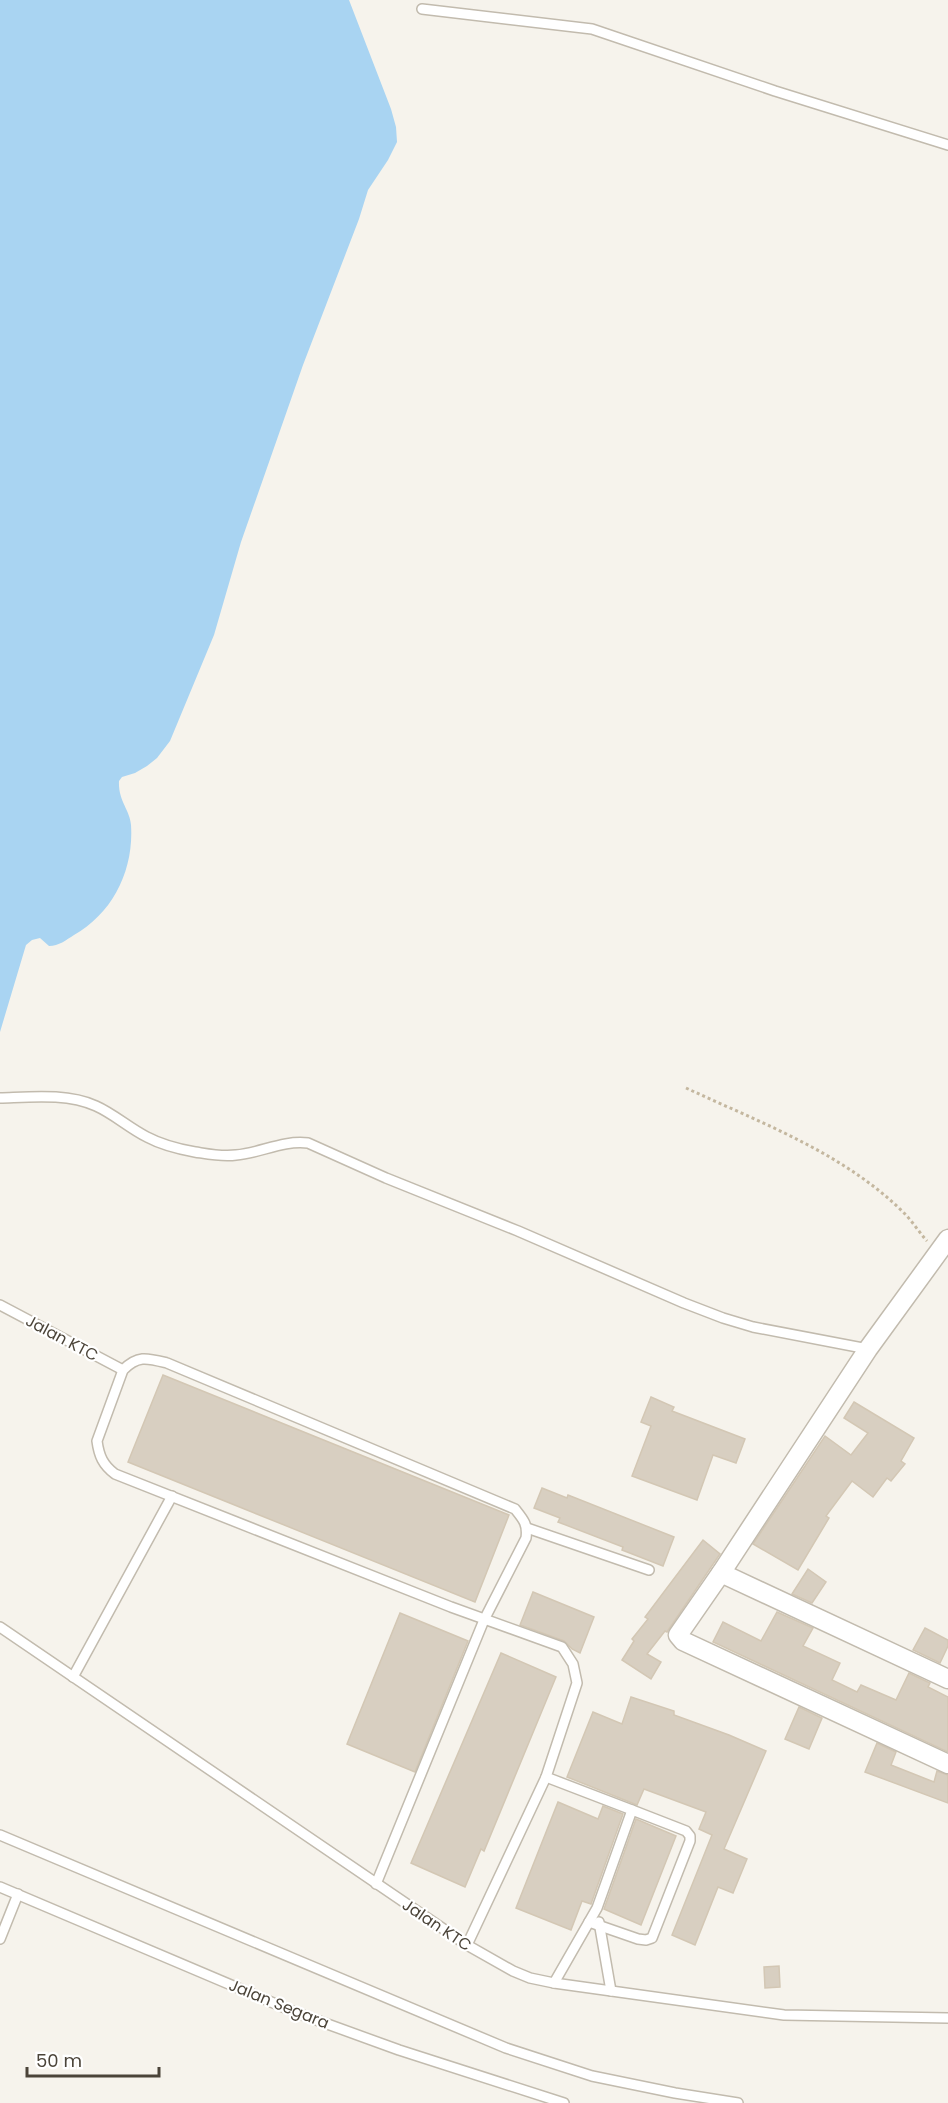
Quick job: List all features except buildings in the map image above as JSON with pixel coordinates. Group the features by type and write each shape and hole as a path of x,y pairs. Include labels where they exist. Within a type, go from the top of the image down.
{"street":[{"path":"948,1239 868,1349 678,1635 682,1641 948,1764"},
{"path":"721,1573 948,1679"}],"lane":[{"path":"422,9 592,29 775,91 948,145"},
{"path":"0,1098 48,1097 95,1106 146,1137 168,1146 220,1156 237,1155 283,1144 308,1143 386,1178 723,1318 753,1327 868,1349"},
{"name":"Jalan KTC","path":"0,1305 123,1370"},
{"path":"376,1884 484,1620 526,1538 525,1521 515,1509 167,1363 142,1359 132,1361 123,1370 97,1441 99,1454 105,1466 115,1474 484,1620 562,1647 573,1664 577,1683 546,1777 467,1946"},
{"path":"73,1677 172,1496"},
{"path":"527,1528 649,1570"},
{"name":"Jalan KTC","path":"0,1627 467,1946 513,1971 530,1978 554,1983 784,2015 948,2018"},
{"path":"546,1777 686,1831 690,1836 652,1938 638,1939 589,1922"},
{"path":"554,1983 597,1908 632,1810"},
{"path":"0,1835 506,2048 592,2076 738,2103"},
{"name":"Jalan Segara","path":"0,1887 297,2013 399,2050 564,2103"},
{"path":"0,1939 18,1894"},
{"path":"597,1908 611,1991"}],"path":[{"path":"686,1088 827,1154 866,1181 904,1213 937,1254"}],"water":[{"path":"0,0 349,0 391,109 397,142 368,190 241,542 214,635 170,741 157,758 147,766 122,777 119,781 120,794 131,825 131,842 125,874 110,902 88,926 56,945 49,946 40,938 26,945 0,1032"}]}
